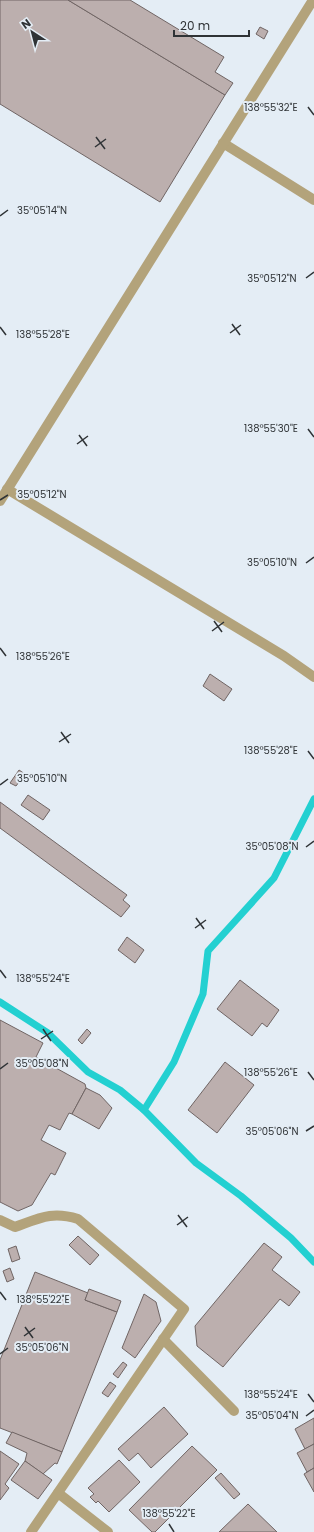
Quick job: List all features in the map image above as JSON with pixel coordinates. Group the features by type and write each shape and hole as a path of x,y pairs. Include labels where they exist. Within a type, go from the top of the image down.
{"street":[{"path":"0,501 313,0"},
{"path":"223,143 314,200"},
{"path":"7,490 277,652 314,677"},
{"path":"0,1220 15,1227 48,1216 63,1214 78,1219 184,1309 31,1532"},
{"path":"163,1339 234,1411"},
{"path":"58,1493 108,1532"}],"building":[{"path":"0,0 68,0 225,95 160,202 0,104"},
{"path":"68,0 130,0 224,57 215,72 233,83 225,95"},
{"path":"260,27 268,31 264,39 256,34"},
{"path":"210,674 232,689 224,701 203,686"},
{"path":"19,770 25,774 16,786 10,783"},
{"path":"28,795 50,810 43,820 21,805"},
{"path":"0,802 127,895 123,900 130,906 121,917 0,828"},
{"path":"127,937 144,950 135,963 118,950"},
{"path":"240,980 279,1010 267,1027 262,1023 252,1036 217,1009"},
{"path":"0,1020 43,1043 36,1057 85,1084 86,1088 72,1114 69,1113 60,1130 49,1125 41,1140 66,1153 55,1175 51,1173 32,1205 18,1211 0,1202"},
{"path":"87,1029 91,1033 82,1044 78,1040"},
{"path":"225,1062 254,1085 217,1133 188,1110"},
{"path":"86,1088 100,1095 112,1108 99,1129 72,1114"},
{"path":"78,1236 99,1255 90,1265 69,1245"},
{"path":"264,1243 282,1257 272,1270 300,1292 289,1306 280,1299 223,1367 197,1346 195,1326"},
{"path":"16,1246 20,1259 12,1262 8,1249"},
{"path":"10,1268 14,1279 7,1282 3,1271"},
{"path":"35,1272 88,1293 85,1300 117,1312 62,1452 0,1428 0,1360"},
{"path":"89,1289 121,1301 117,1312 85,1300"},
{"path":"144,1294 156,1302 161,1321 135,1358 122,1348"},
{"path":"123,1362 127,1365 118,1378 113,1374"},
{"path":"110,1382 116,1386 108,1397 102,1393"},
{"path":"164,1407 188,1434 151,1468 138,1453 129,1461 118,1449"},
{"path":"314,1418 314,1444 305,1449 295,1429"},
{"path":"12,1432 62,1452 57,1464 55,1463 43,1474 25,1461 27,1453 6,1443"},
{"path":"314,1444 314,1468 307,1472 297,1453"},
{"path":"192,1446 217,1470 155,1532 152,1532 129,1510"},
{"path":"0,1451 19,1464 5,1484 9,1488 0,1500"},
{"path":"119,1460 140,1482 109,1512 98,1501 96,1503 90,1497 94,1494 88,1488"},
{"path":"25,1461 52,1480 38,1499 11,1480"},
{"path":"314,1468 314,1492 304,1474"},
{"path":"221,1473 240,1494 234,1499 215,1478"},
{"path":"248,1504 277,1532 219,1532"}],"waterway":[{"path":"144,1110 174,1062 203,994 208,951 274,878 314,799"},
{"path":"0,1002 48,1033 88,1072 120,1090 144,1110 196,1163 241,1196 291,1238 314,1262"}]}
